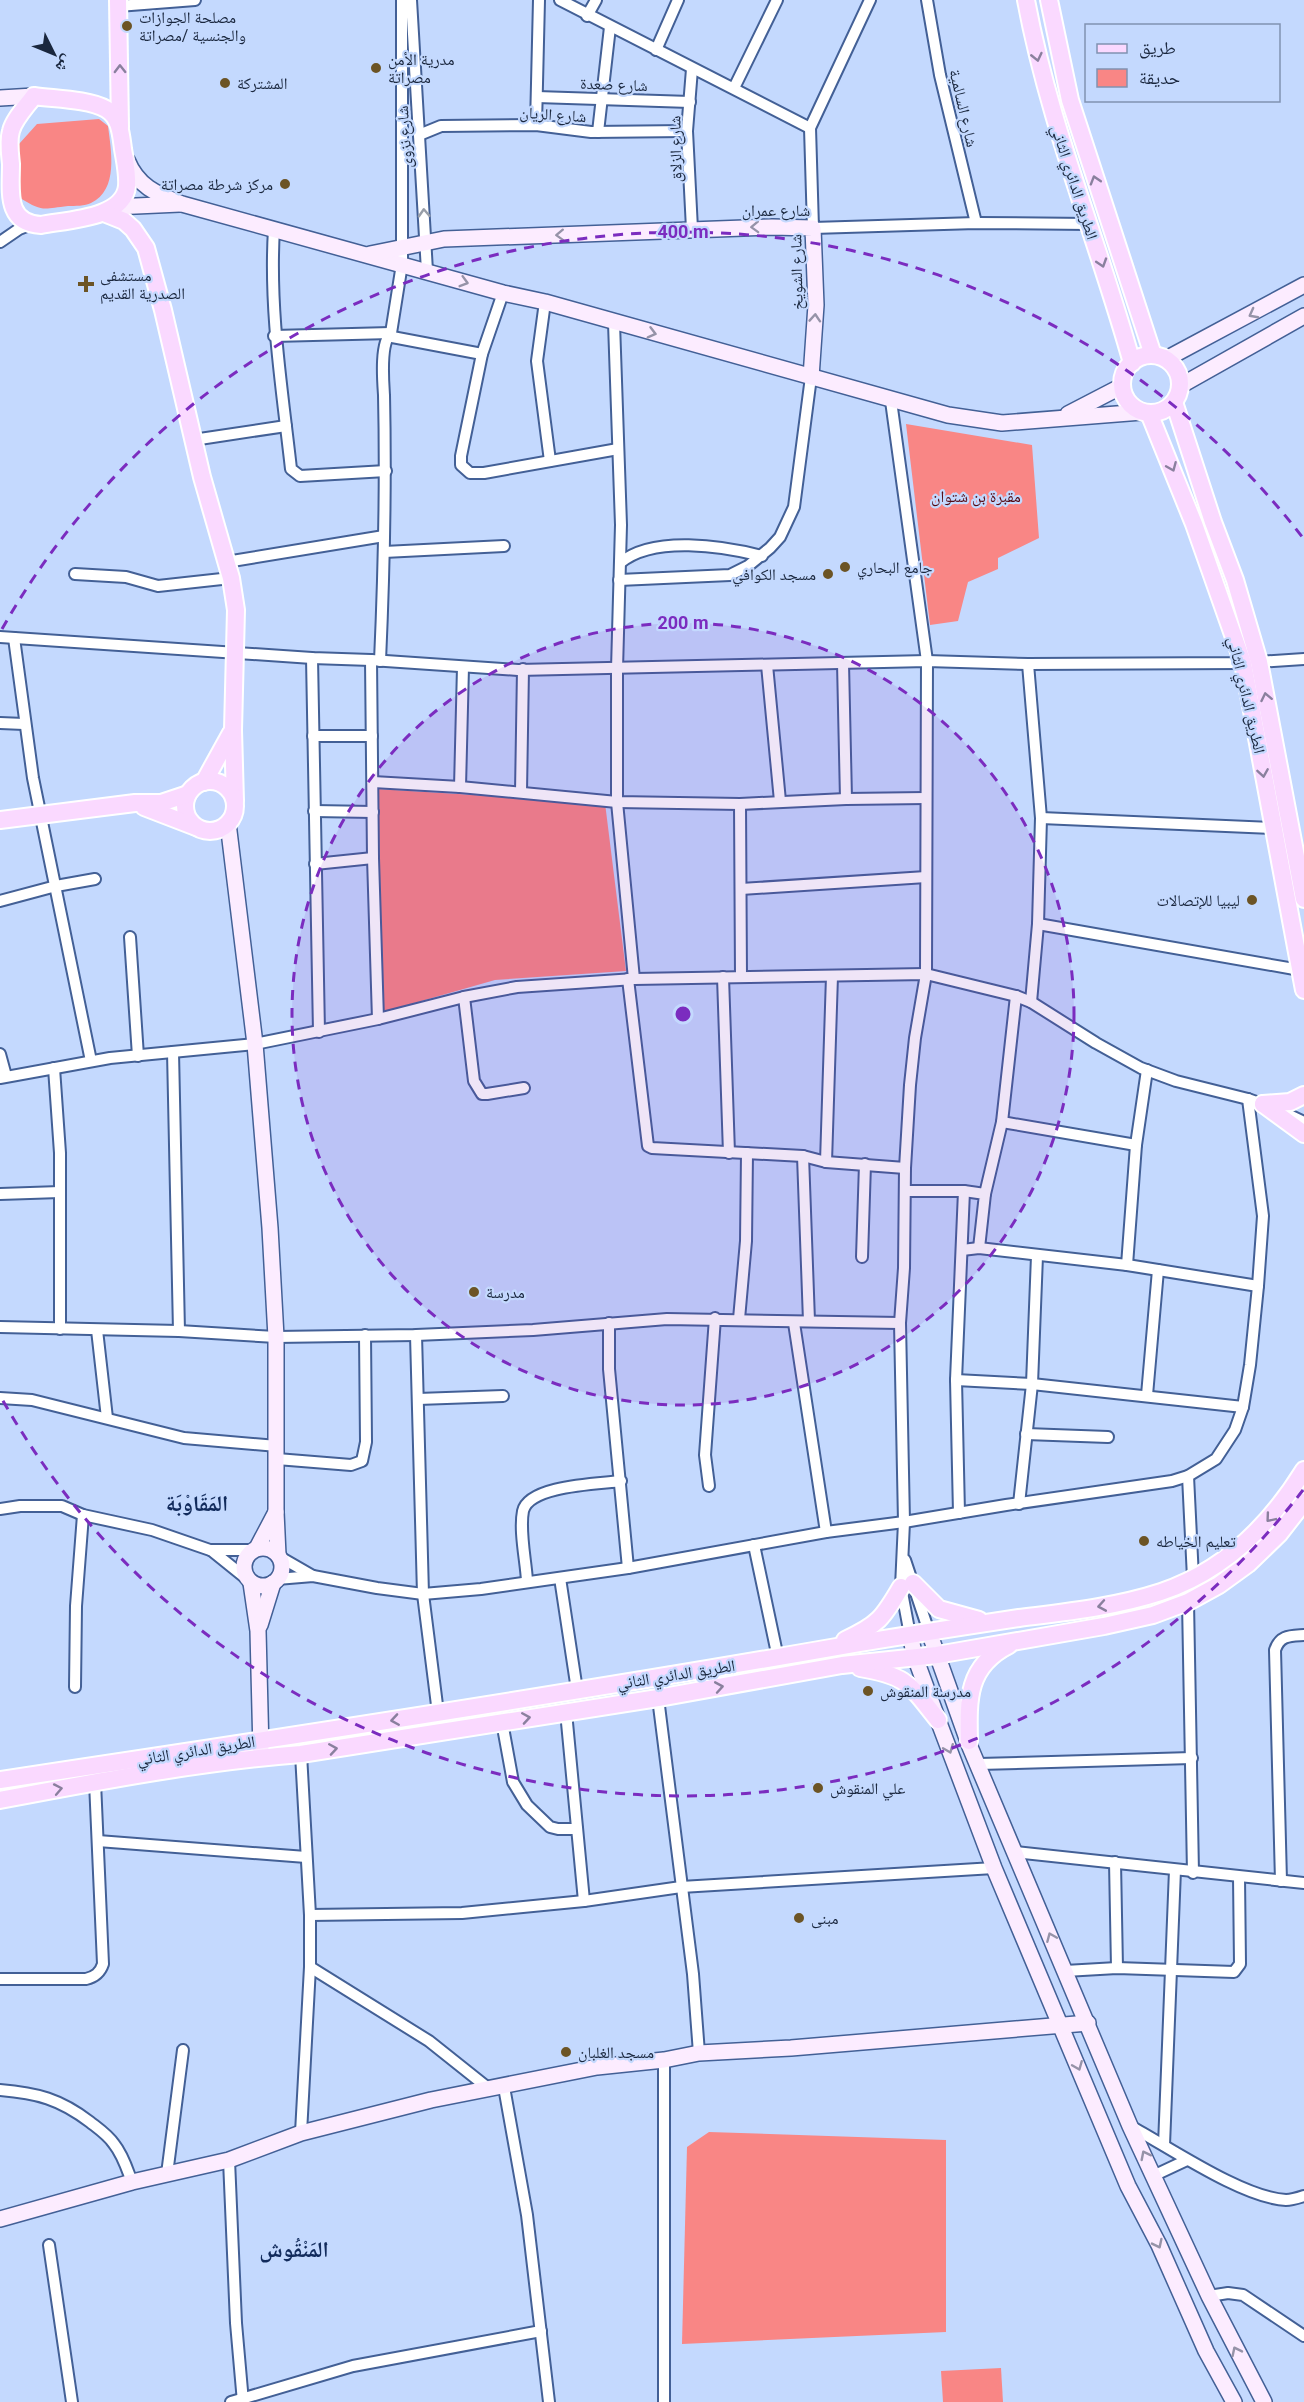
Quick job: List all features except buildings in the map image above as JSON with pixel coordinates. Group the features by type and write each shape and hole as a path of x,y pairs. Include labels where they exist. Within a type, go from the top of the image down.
{"main road":[{"name":"الطريق الدائري الثاني","path":"1026,0 1053,116 1132,363"},
{"name":"الطريق الدائري الثاني","path":"1049,0 1070,100 1159,357"},
{"path":"118,3 120,128 127,188 109,210 41,225 32,224 18,217 5,187 10,133 34,96 103,107 115,118 120,128"},
{"path":"109,210 133,229 146,248 163,309 193,440 231,578 236,610 233,817 228,824 214,831 199,829 135,803"},
{"path":"1141,357 1159,357 1177,370 1177,394 1162,411 1145,412 1126,400 1122,386 1124,374 1132,363 1141,357"},
{"name":"الطريق الدائري الثاني","path":"1177,394 1213,522 1235,580 1251,662 1272,828 1304,990"},
{"name":"الطريق الدائري الثاني","path":"1145,412 1251,662 1277,747 1304,899"},
{"path":"204,782 233,730"},
{"path":"199,829 192,824 185,810 188,794 192,788 204,782 220,783 227,787 234,801"},
{"path":"0,820 135,803 161,803 188,794"},
{"path":"1256,1101 1290,1102 1304,1095"},
{"path":"1256,1101 1304,1134"},
{"name":"الطريق الدائري الثاني","path":"0,1800 438,1713 1127,1601 1163,1592 1193,1578 1234,1554 1257,1532 1287,1497 1304,1470"},
{"name":"الطريق الدائري الثاني","path":"0,1780 260,1749 301,1754 658,1698 842,1665 937,1654 1114,1624 1153,1615 1188,1602 1219,1585 1248,1564 1278,1534 1304,1502"},
{"path":"826,1649 871,1628 907,1585 939,1609 989,1622"},
{"path":"969,1741 968,1702 972,1684 981,1666 994,1653 1020,1640"},
{"path":"842,1665 894,1675 909,1684 938,1720"}],"street":[{"path":"118,3 195,0"},
{"name":"شارع نزوى","path":"378,1019 372,736 384,552 386,471 383,363 402,264 400,226 402,0"},
{"name":"شارع نزوى","path":"411,0 427,271"},
{"path":"536,125 539,0"},
{"path":"560,0 587,16 810,128"},
{"path":"587,16 596,0"},
{"path":"656,50 678,0"},
{"path":"734,88 777,0"},
{"name":"شارع الشويخ","path":"811,377 816,305 810,128 870,0"},
{"name":"شارع السالمية","path":"927,0 940,75 976,223"},
{"path":"598,132 610,27"},
{"name":"شارع الزلاق","path":"692,69 687,131 692,229"},
{"path":"0,98 34,96"},
{"name":"شارع صعدة","path":"537,97 690,102"},
{"name":"شارع الريان","path":"419,135 441,126 536,125 598,132 687,131"},
{"path":"124,152 142,185 150,191 182,204 504,293 545,302 891,401 948,415 993,422 1023,422 1145,412"},
{"path":"109,210 182,204"},
{"name":"شارع عمران","path":"367,255 444,239 772,227 813,228 976,223 1089,224"},
{"path":"0,242 18,229 32,224"},
{"path":"274,229 272,282 274,336 291,469 296,475 386,471"},
{"path":"1159,357 1275,303 1304,285"},
{"path":"504,293 482,354 461,465 470,473 484,473 618,449"},
{"path":"545,302 537,361 550,461"},
{"path":"1177,394 1304,316"},
{"path":"614,323 621,525 617,669 617,802 647,1143 652,1148 803,1156 826,1161 905,1168"},
{"path":"274,336 389,334 482,354"},
{"path":"619,580 730,575 762,556 780,537 794,507 811,377"},
{"path":"1063,417 1122,386"},
{"path":"891,401 927,661 926,974 915,1038 905,1168 900,1323 904,1557 909,1635 915,1657 994,1868 1128,2186 1159,2245 1206,2351 1234,2402"},
{"path":"193,440 286,426"},
{"path":"226,562 384,536"},
{"path":"384,552 504,546"},
{"path":"620,563 627,557 650,548 688,546 734,548 762,556"},
{"path":"75,574 126,577 158,586 231,578"},
{"path":"0,637 312,658 523,669 617,669 927,661 1028,664 1251,662 1304,659"},
{"path":"14,638 24,724 91,1061"},
{"path":"312,658 319,1032"},
{"path":"843,663 846,799"},
{"path":"1028,664 1041,818 1038,924 1031,1002"},
{"path":"767,665 780,801"},
{"path":"460,787 463,666"},
{"path":"521,792 523,669"},
{"path":"0,723 24,724"},
{"path":"313,736 372,736"},
{"path":"373,782 521,792 617,802 740,804 926,798"},
{"path":"740,804 741,977"},
{"path":"314,811 373,812"},
{"path":"1041,818 1272,828"},
{"path":"228,824 255,1044 276,1337 276,1512 281,1572 275,1581 258,1631"},
{"path":"315,864 373,858"},
{"path":"741,889 926,877"},
{"path":"0,902 56,886 94,879"},
{"path":"1038,924 1300,970"},
{"path":"130,937 138,1056"},
{"path":"0,1054 3,1077 91,1061 255,1044 319,1032 517,987 631,979 926,974 1016,996 1031,1002 1096,1043 1147,1070 1176,1081 1256,1101 1304,1122"},
{"path":"826,1161 832,976"},
{"path":"723,977 729,1153"},
{"path":"979,1248 985,1194 1002,1122 1016,996"},
{"path":"465,997 474,1081 479,1091 482,1094 488,1094 524,1088"},
{"path":"173,1052 178,1331"},
{"path":"54,1068 60,1153 60,1329"},
{"path":"1127,1265 1136,1145 1147,1070"},
{"path":"0,1509 20,1506 62,1506 83,1515 152,1530 210,1550 249,1581 262,1586 275,1581 313,1576 423,1594 481,1589 628,1568 826,1532 1172,1481 1188,1476 1216,1459 1224,1449 1235,1430 1243,1407 1250,1365 1263,1216 1256,1101"},
{"path":"1002,1122 1136,1145"},
{"path":"739,1319 746,1241 747,1153"},
{"path":"803,1156 809,1321"},
{"path":"862,1257 865,1164"},
{"path":"905,1191 964,1191 985,1194"},
{"path":"959,1513 956,1380 964,1191"},
{"path":"0,1194 60,1192"},
{"path":"962,1250 979,1248 1127,1265 1258,1287"},
{"path":"1018,1504 1032,1384 1037,1256"},
{"path":"1147,1395 1158,1270"},
{"path":"709,1486 705,1455 715,1318"},
{"path":"0,1327 178,1331 276,1337 416,1335 533,1330 609,1323 715,1318 794,1323 809,1321 900,1323"},
{"path":"609,1323 609,1369 628,1568"},
{"path":"794,1323 826,1532"},
{"path":"97,1330 108,1418"},
{"path":"0,1398 32,1400 184,1438 351,1465 362,1461 366,1442 365,1335"},
{"path":"416,1335 423,1594 438,1713"},
{"path":"956,1380 1032,1384 1243,1407"},
{"path":"418,1399 503,1396"},
{"path":"1026,1434 1108,1437"},
{"path":"1188,1476 1193,1578"},
{"path":"527,1581 523,1522 524,1510 529,1501 547,1491 621,1481"},
{"path":"260,1749 258,1631 249,1581 243,1564 276,1512"},
{"path":"75,1687 76,1606 83,1515"},
{"path":"754,1545 778,1658"},
{"path":"210,1550 272,1549 279,1556 313,1576"},
{"path":"560,1578 577,1690"},
{"path":"907,1585 929,1632 969,1741 1130,2126 1155,2175 1209,2296 1264,2402"},
{"path":"1188,1602 1193,1873"},
{"path":"1281,1881 1275,1650 1278,1641 1283,1637 1304,1635"},
{"path":"658,1698 693,1974 699,2053"},
{"path":"566,1712 584,1900"},
{"path":"502,1722 513,1782 527,1805 549,1827 577,1829"},
{"path":"301,1754 310,1916 310,1966 301,2133"},
{"path":"979,1764 1192,1758"},
{"path":"0,1979 86,1979 98,1974 101,1969 103,1964 95,1782"},
{"path":"98,1841 306,1857"},
{"path":"1015,1852 1193,1873 1304,1883"},
{"path":"1115,1862 1117,1968"},
{"path":"310,1916 462,1913 681,1887 994,1868"},
{"path":"1164,2145 1175,1870"},
{"path":"1065,1971 1117,1968 1231,1972 1238,1969 1240,1964 1239,1877"},
{"path":"310,1966 429,2041 488,2088"},
{"path":"0,2219 132,2182 229,2160 301,2133 431,2100 597,2067 664,2060 699,2053 791,2048 1062,2027 1088,2023"},
{"path":"167,2174 183,2050"},
{"path":"664,2060 664,2402"},
{"path":"504,2086 527,2216 549,2402"},
{"path":"0,2090 34,2093 49,2097 79,2113 115,2145 132,2182"},
{"path":"1130,2126 1187,2160 1270,2197 1288,2200 1304,2196"},
{"path":"229,2160 236,2323 243,2401"},
{"path":"1155,2175 1187,2160"},
{"path":"49,2245 72,2402"},
{"path":"1209,2296 1227,2293 1243,2295 1304,2336"},
{"path":"231,2402 243,2401 353,2366 541,2331"}],"green space":[{"path":"99,119 108,126 111,157 109,179 100,197 86,205 47,208 34,206 20,198 19,144 37,124"},
{"name":"مقبرة بن شتوان","path":"906,424 1032,445 1039,538 998,558 998,569 968,582 958,621 930,625"},
{"path":"378,789 605,803 626,971 495,980 383,1012"},
{"path":"709,2132 946,2140 946,2332 682,2344 687,2147"},
{"path":"1001,2368 1003,2402 943,2402 941,2371"}],"place":[{"name":"مصلحة الجوازات والجنسية /مصراتة","path":"127,26"},
{"name":"مدرية الأمن مصراتة","path":"376,68"},
{"name":"المشتركة","path":"225,83"},
{"name":"مركز شرطة مصراتة","path":"285,184"},
{"name":"مستشفى الصدرية القديم","path":"86,284"},
{"name":"جامع البحاري","path":"845,567"},
{"name":"مسجد الكوافي","path":"828,574"},
{"name":"ليبيا للإتصالات","path":"1252,900"},
{"name":"مدرسة","path":"474,1292"},
{"name":"تعليم الخياطه","path":"1144,1541"},
{"name":"مدرسة المنقوش","path":"868,1691"},
{"name":"علي المنقوش","path":"818,1788"},
{"name":"مبنى","path":"799,1918"},
{"name":"مسجد الغلبان","path":"566,2052"}],"district":[{"name":"المَقَاوْبَة","path":"197,1503"},
{"name":"المَنْقُوش","path":"294,2249"}]}
